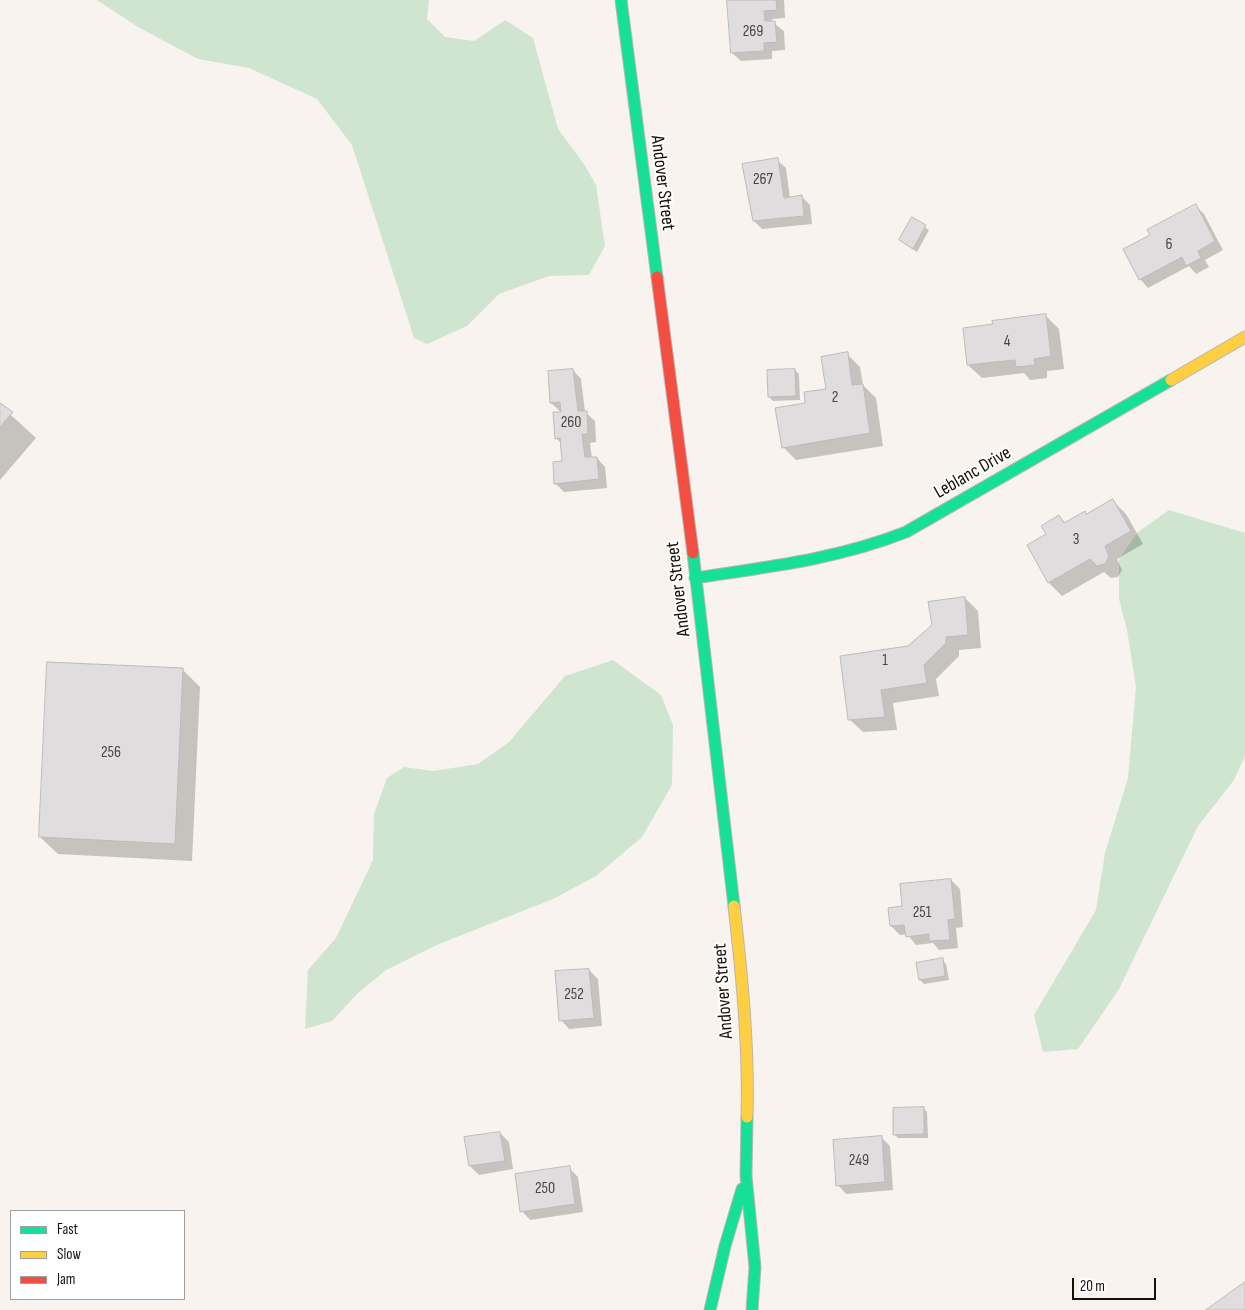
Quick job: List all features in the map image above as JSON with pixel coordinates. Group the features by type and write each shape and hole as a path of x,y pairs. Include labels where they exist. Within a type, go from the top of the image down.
{"main road":[{"name":"Andover Street","path":"621,0 696,578 742,973 748,1080 746,1176 755,1268 752,1310"},
{"name":"Leblanc Drive","path":"696,578 840,555 875,546 906,532 1245,337"},
{"name":"Andover Street","path":"710,1310 725,1246 746,1176"}],"green space":[{"path":"97,0 429,0 427,19 445,37 474,41 505,20 533,38 558,129 584,164 596,185 605,246 589,275 549,276 499,294 467,326 427,344 414,338 352,145 317,99 249,68 198,59 138,27"},
{"path":"1169,510 1245,533 1245,756 1234,780 1198,826 1119,989 1078,1049 1043,1052 1034,1015 1096,910 1105,853 1128,778 1136,687 1127,630 1119,599 1119,559 1138,532"},
{"path":"613,660 661,695 673,725 672,785 642,837 596,876 553,899 439,944 386,970 357,994 332,1021 305,1029 308,970 336,938 373,860 374,814 387,778 404,767 433,771 478,764 509,742 565,676"}],"building":[{"path":"727,0 776,0 777,10 764,11 765,21 775,21 777,42 764,43 764,51 731,53"},
{"path":"778,158 784,198 802,195 804,216 753,221 742,164"},
{"path":"1196,204 1215,241 1198,251 1201,258 1186,266 1182,257 1139,280 1123,249 1150,235 1147,230"},
{"path":"912,217 926,225 913,249 899,240"},
{"path":"1046,314 1051,356 1034,359 1035,365 1016,367 1015,360 967,365 963,328 993,324 992,321"},
{"path":"848,352 852,385 863,384 870,433 782,448 775,408 805,403 804,392 826,389 821,357"},
{"path":"573,369 578,411 587,411 588,434 582,434 585,457 597,457 599,479 554,484 553,462 562,461 560,438 555,439 553,412 561,412 560,402 550,403 548,371"},
{"path":"795,369 796,396 768,397 767,370"},
{"path":"0,403 13,412 0,427"},
{"path":"1113,499 1131,531 1105,546 1109,557 1105,564 1097,566 1090,559 1048,583 1027,545 1046,534 1041,526 1059,515 1064,523 1085,511 1086,514"},
{"path":"965,597 968,635 946,637 946,643 924,665 927,683 881,690 885,717 848,720 840,656 908,646 932,625 928,602"},
{"path":"47,662 183,668 175,844 39,837"},
{"path":"951,879 955,919 948,920 950,940 929,941 929,934 906,937 904,925 890,926 888,908 902,906 900,884"},
{"path":"943,958 945,976 919,980 916,963"},
{"path":"589,969 594,1018 559,1021 555,971"},
{"path":"924,1107 924,1134 893,1135 893,1108"},
{"path":"500,1132 505,1161 469,1166 464,1137"},
{"path":"882,1136 885,1182 836,1186 833,1140"},
{"path":"570,1166 575,1204 520,1212 515,1174"},
{"path":"1245,1282 1245,1310 1206,1310"}],"traffic: fast":[{"path":"621,0 657,277"},
{"path":"695,578 828,556 906,532 1171,380"},
{"path":"693,553 734,906"},
{"path":"747,1117 746,1176 755,1267 752,1310"},
{"path":"710,1310 725,1246 742,1189"}],"traffic: slow":[{"path":"1171,380 1245,337"},
{"path":"734,906 744,1012 747,1064 747,1117"}],"traffic: jam":[{"path":"657,277 693,553"}]}
